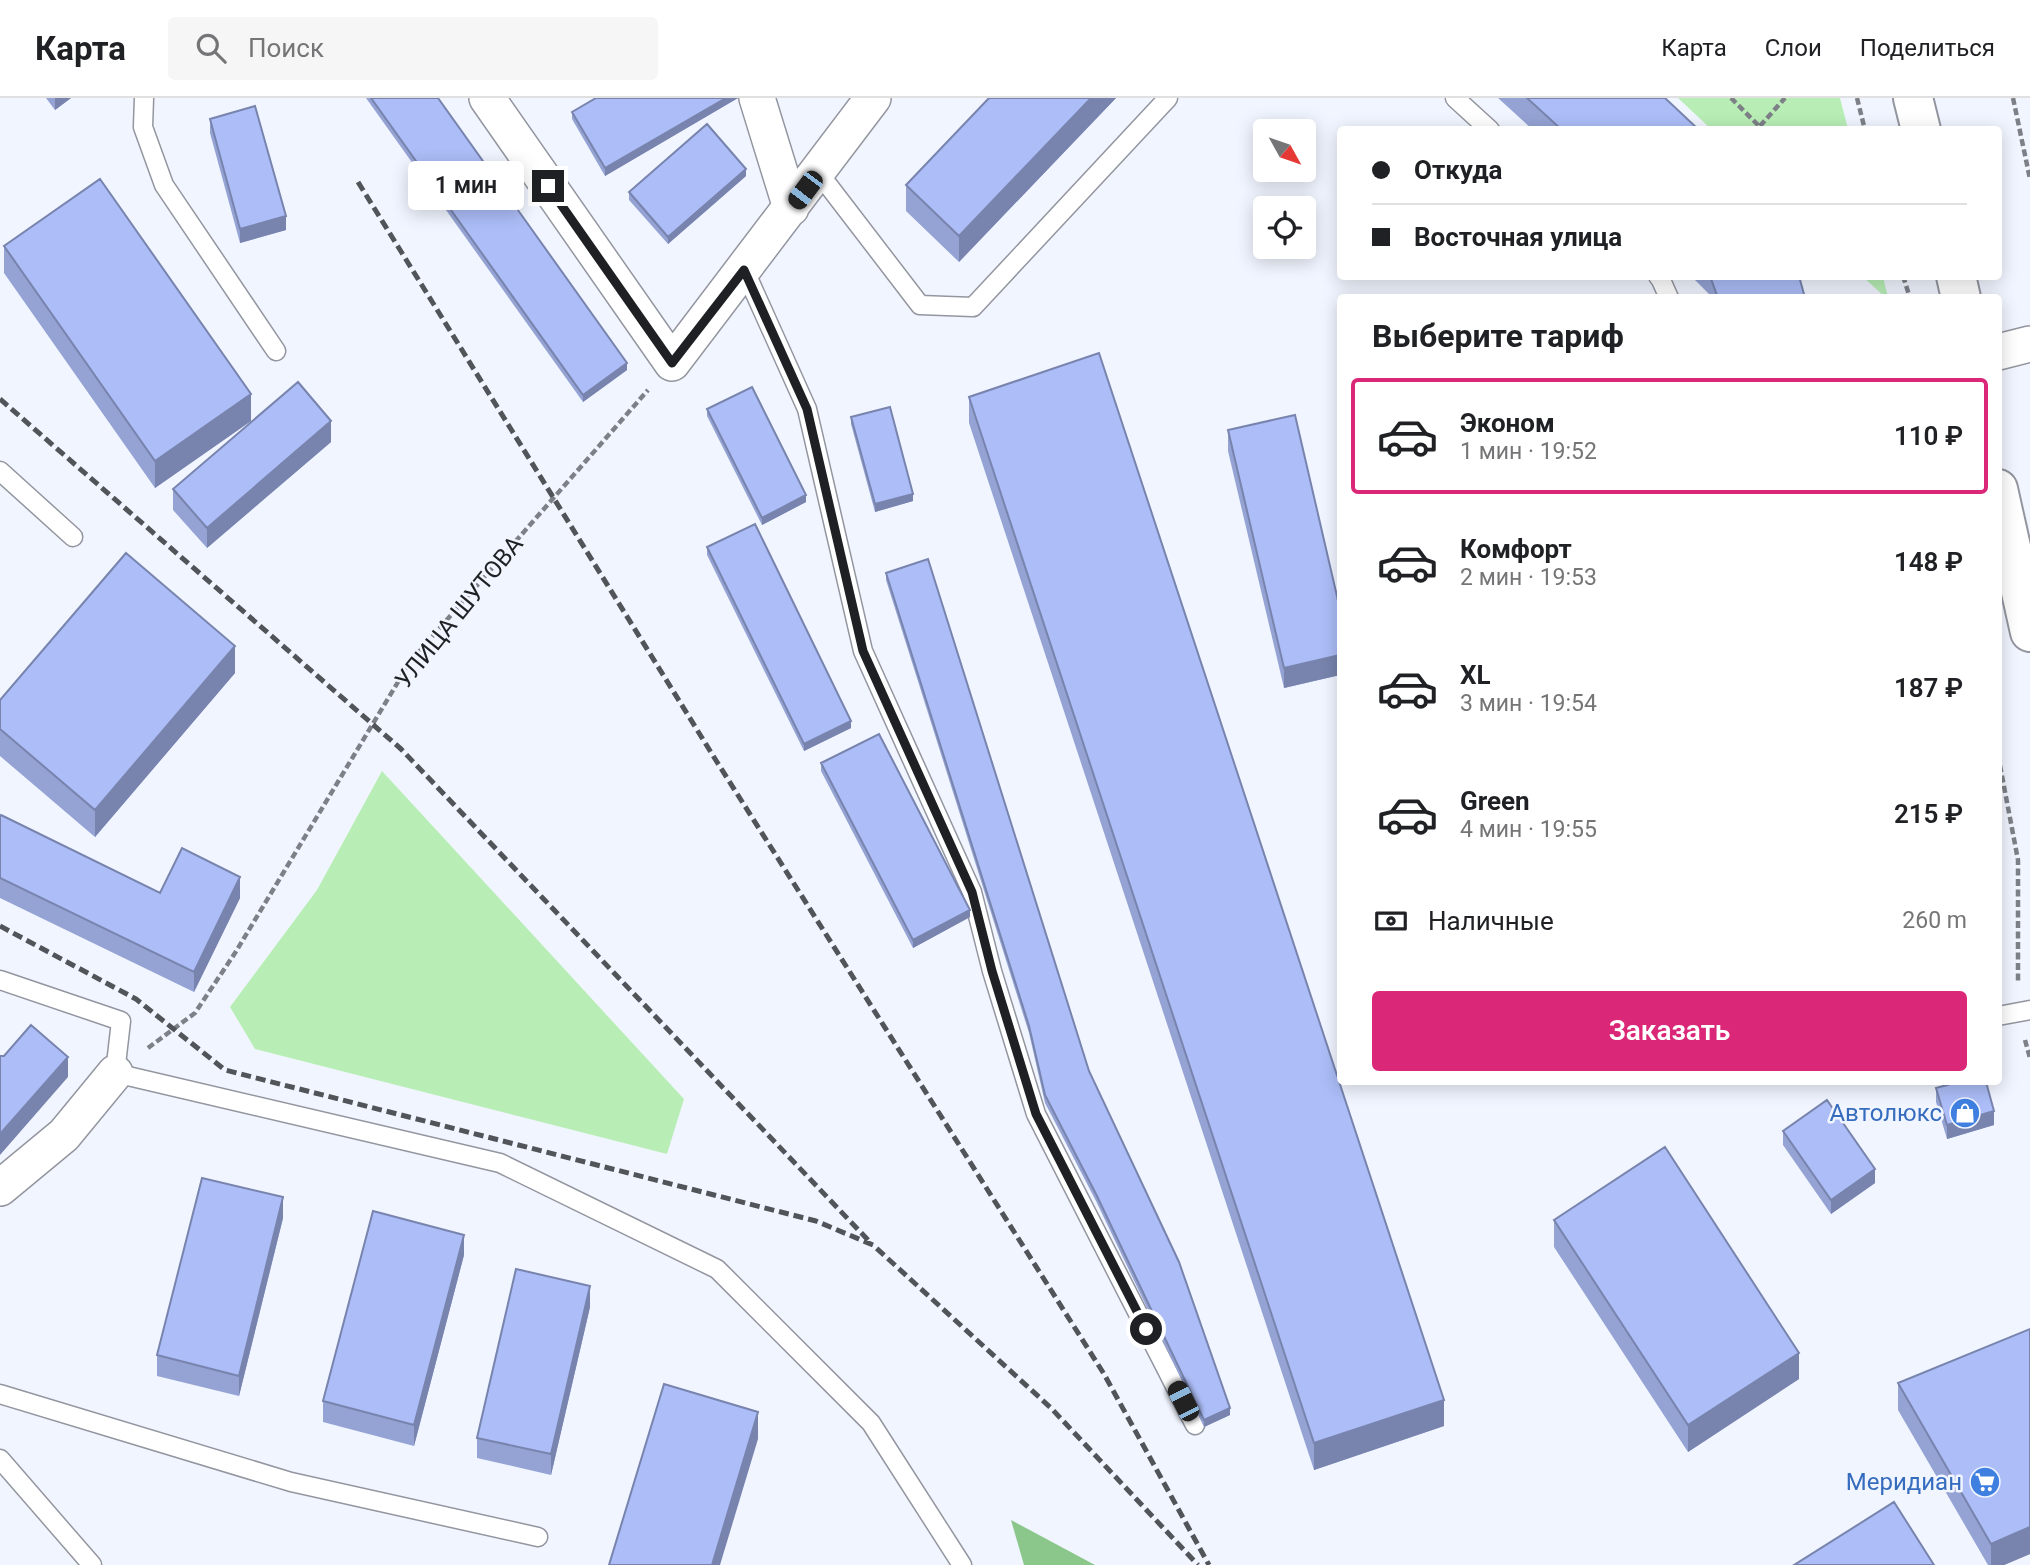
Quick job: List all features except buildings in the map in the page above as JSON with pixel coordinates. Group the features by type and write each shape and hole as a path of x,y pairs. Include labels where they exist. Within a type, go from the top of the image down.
{"street":[{"path":"486,98 672,363 873,98"},
{"path":"757,98 791,208"},
{"path":"1913,98 1920,126"},
{"path":"2002,351 2030,344"},
{"path":"2002,506 2029,622"},
{"path":"0,1188 64,1135 116,1073"}],"lane":[{"path":"144,98 143,127 164,185 276,351"},
{"path":"818,172 920,305 973,307 1168,98"},
{"path":"1455,98 1486,126"},
{"path":"744,270 807,409 863,651 972,892 992,971 1036,1114 1195,1425"},
{"path":"0,471 73,537"},
{"path":"0,980 121,1021 116,1073 500,1163 717,1269 871,1423 962,1565"},
{"path":"2002,1015 2024,1011"},
{"path":"0,1394 291,1482 538,1537"},
{"path":"0,1460 92,1565"}],"path":[{"path":"1731,98 1759,126"},
{"path":"1763,126 1785,98"},
{"path":"1857,98 1864,126"},
{"path":"2013,98 2030,179"},
{"name":"УЛИЦА ШУТОВА","path":"116,1073 195,1013 236,953 410,662 672,363"},
{"path":"2002,776 2018,860 2024,1011"}],"green space":[{"path":"1678,98 1840,98 1847,126 1708,126"},
{"path":"1866,280 1884,280 1887,294 1882,294"},
{"path":"382,771 684,1099 667,1154 255,1049 230,1007 317,890"},
{"path":"1011,1520 1095,1565 1024,1565"}],"railway":[{"path":"358,182 717,762 1104,1374 1209,1565"},
{"path":"0,399 401,749 868,1240"},
{"path":"0,926 136,999 225,1070 816,1221 873,1245 1051,1408 1198,1565"}],"place":[{"name":"Автолюкс","path":"1965,1113"},
{"name":"Меридиан","path":"1985,1482"}],"route":[{"path":"548,186 672,363 744,270 807,409 863,651 972,892 992,971 1036,1114 1146,1329"}]}
